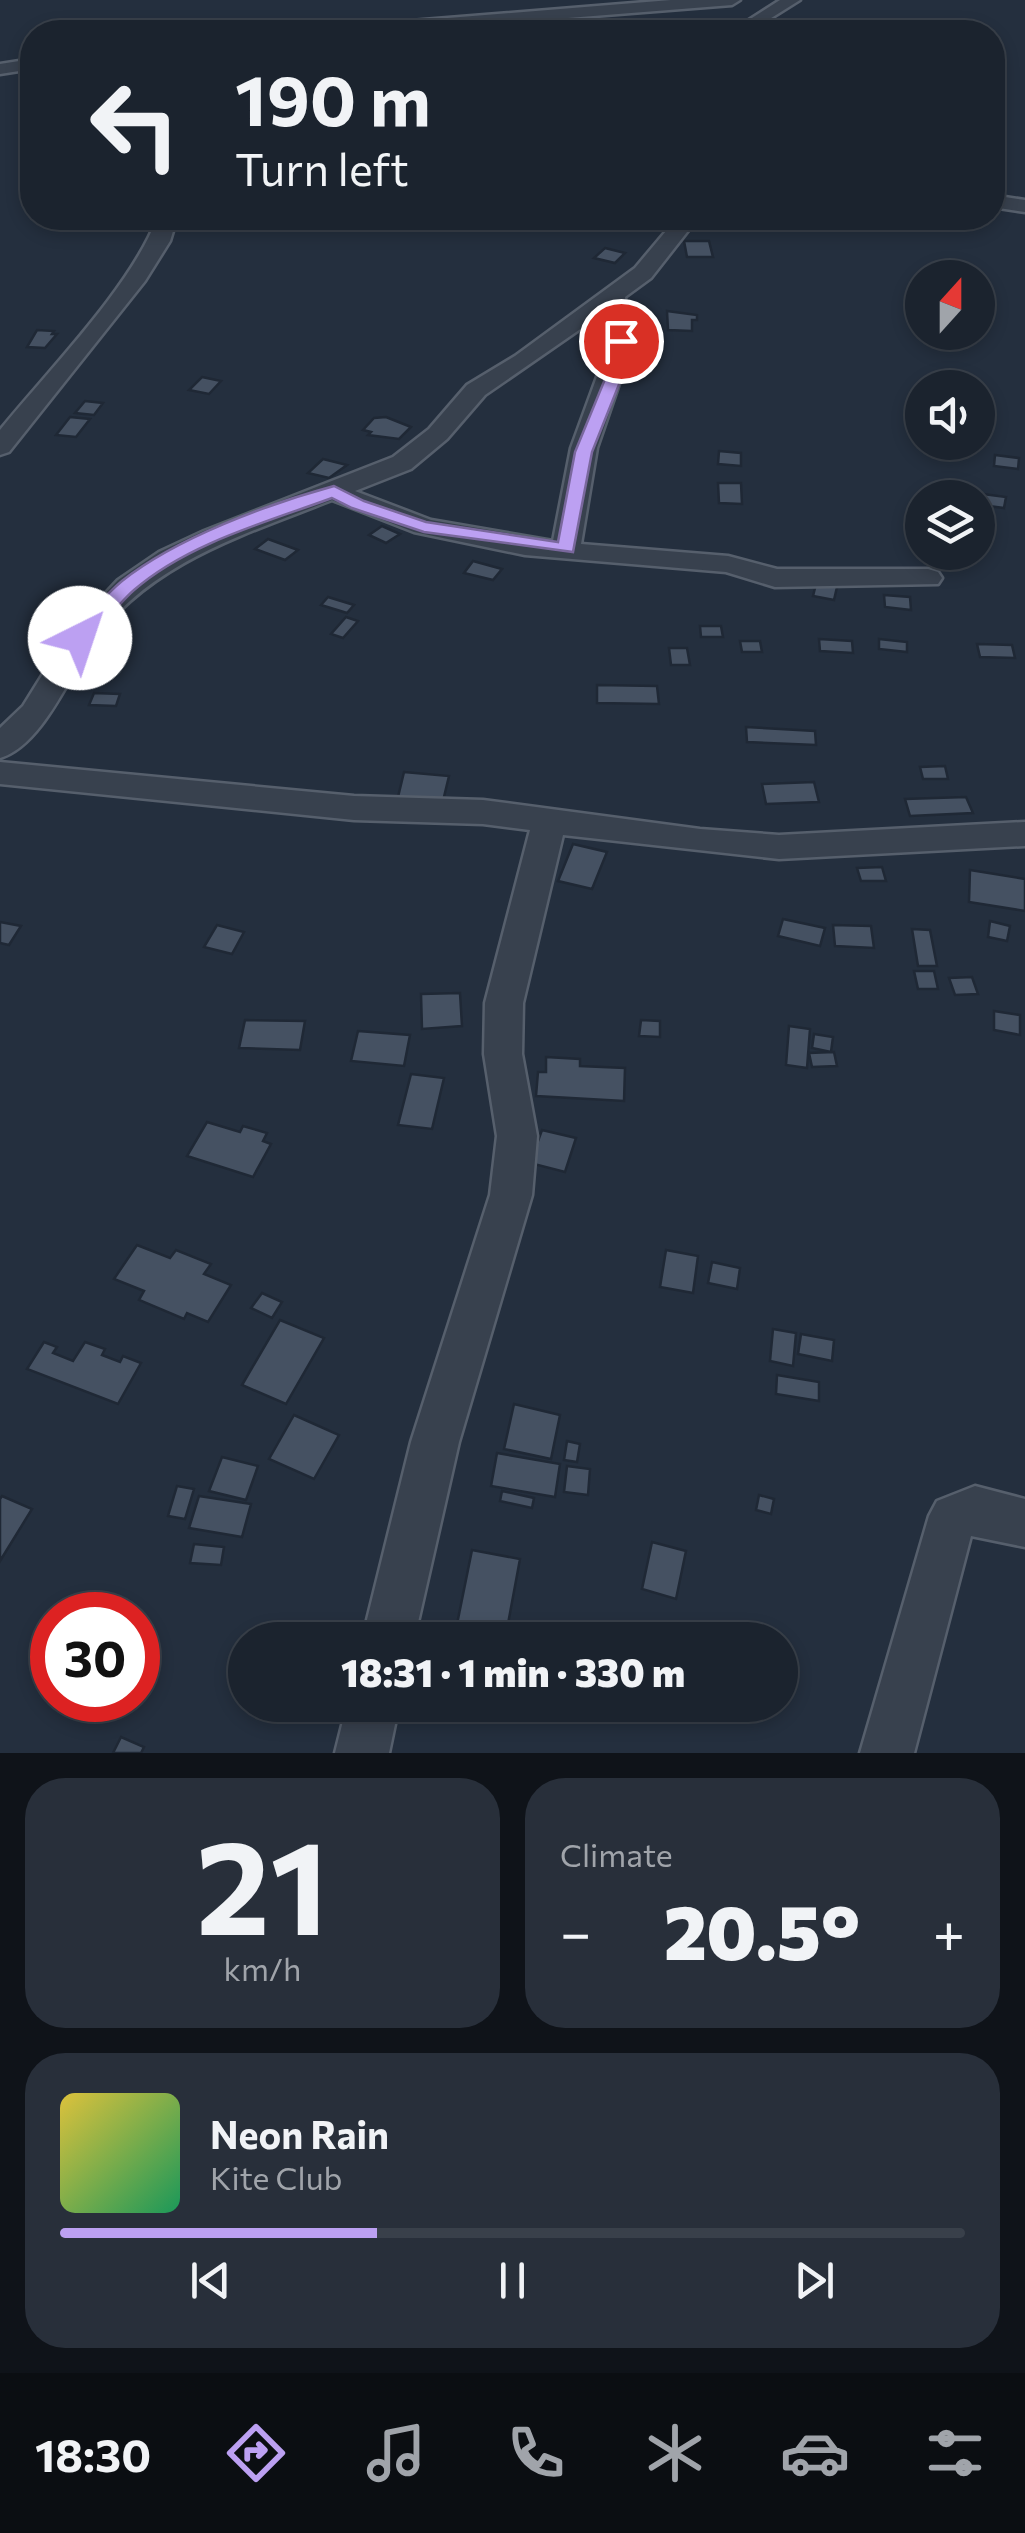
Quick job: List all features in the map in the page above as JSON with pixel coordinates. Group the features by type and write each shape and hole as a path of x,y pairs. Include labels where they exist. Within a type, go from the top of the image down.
{"street":[{"path":"501,0 516,18"},
{"path":"508,20 732,0"},
{"path":"758,20 792,0"},
{"path":"407,4 437,20"},
{"path":"0,447 138,276 162,230"},
{"path":"0,747 34,712 80,638 128,586 169,558 214,537 402,463 419,452 476,390 648,268 676,230"},
{"path":"566,548 589,433 618,367 621,341 613,294"},
{"path":"334,491 358,505 424,527 566,548 728,564 775,578 928,578"},
{"path":"0,772 354,808 483,812 700,841 779,846 1025,834"},
{"path":"392,1622 436,1442 510,1194 517,1136 504,1054 504,1003 550,820"},
{"path":"887,1753 946,1533 954,1518 975,1510 1025,1523"},
{"path":"362,1753 369,1722"}],"building":[{"path":"684,241 709,241 713,257 687,257"},
{"path":"605,248 625,253 615,263 594,258"},
{"path":"667,311 697,315 697,320 692,320 692,331 668,330"},
{"path":"37,330 57,334 45,348 27,347"},
{"path":"202,377 221,381 209,394 189,390"},
{"path":"85,401 103,403 94,415 75,413"},
{"path":"70,417 90,419 76,437 56,435"},
{"path":"386,417 411,427 399,439 368,435 371,432 363,430 374,418"},
{"path":"719,451 741,453 741,466 718,464"},
{"path":"995,455 1019,458 1018,469 994,466"},
{"path":"323,459 347,465 329,478 308,473"},
{"path":"718,483 741,483 742,504 719,503"},
{"path":"995,496 1006,497 1004,508 995,507"},
{"path":"382,526 400,534 386,543 369,535"},
{"path":"268,539 298,550 285,560 255,549"},
{"path":"473,561 502,569 493,580 464,573"},
{"path":"816,584 837,587 834,600 813,596"},
{"path":"884,595 910,597 911,610 885,607"},
{"path":"328,597 354,605 347,613 321,605"},
{"path":"346,617 358,621 343,638 331,634"},
{"path":"700,626 721,626 723,637 701,637"},
{"path":"819,639 852,641 853,653 820,651"},
{"path":"879,639 907,642 907,652 879,649"},
{"path":"740,641 760,641 762,652 742,652"},
{"path":"977,644 1012,645 1015,658 980,657"},
{"path":"669,648 687,648 690,665 671,665"},
{"path":"597,685 657,686 659,704 597,703"},
{"path":"94,693 120,694 116,706 89,705"},
{"path":"746,727 815,731 816,745 747,742"},
{"path":"945,766 948,779 923,779 920,767"},
{"path":"404,772 449,776 443,801 398,797"},
{"path":"814,782 819,802 766,804 762,784"},
{"path":"966,797 973,813 910,816 905,799"},
{"path":"573,844 607,852 592,889 558,881"},
{"path":"882,867 886,881 861,881 857,868"},
{"path":"970,870 1025,879 1025,911 969,902"},
{"path":"783,919 825,928 820,946 778,936"},
{"path":"990,921 1010,926 1007,941 988,937"},
{"path":"0,922 21,926 9,945 0,943"},
{"path":"217,925 244,932 232,954 204,947"},
{"path":"833,925 871,926 874,948 835,946"},
{"path":"912,929 930,930 937,966 918,966"},
{"path":"914,971 934,971 938,989 918,989"},
{"path":"972,977 978,994 955,995 949,978"},
{"path":"460,993 462,1026 422,1029 421,994"},
{"path":"994,1011 1020,1015 1020,1035 994,1030"},
{"path":"245,1020 305,1021 300,1050 239,1048"},
{"path":"641,1020 660,1021 660,1037 639,1036"},
{"path":"789,1026 810,1029 807,1068 786,1065"},
{"path":"358,1031 410,1035 404,1066 351,1061"},
{"path":"814,1034 833,1037 831,1052 812,1048"},
{"path":"834,1052 837,1066 812,1067 809,1053"},
{"path":"546,1057 580,1059 580,1066 625,1068 624,1101 536,1096 538,1072 546,1072"},
{"path":"411,1074 444,1078 432,1129 398,1125"},
{"path":"207,1122 240,1132 243,1126 267,1133 263,1141 271,1144 253,1177 187,1156"},
{"path":"542,1130 576,1138 565,1172 530,1163"},
{"path":"137,1245 170,1258 176,1250 211,1264 204,1274 231,1285 208,1322 187,1313 184,1319 139,1300 144,1291 114,1279"},
{"path":"666,1250 698,1256 693,1293 660,1287"},
{"path":"712,1262 740,1268 737,1289 708,1283"},
{"path":"262,1293 282,1302 272,1318 251,1308"},
{"path":"280,1320 324,1338 286,1404 242,1385"},
{"path":"773,1329 796,1333 793,1366 770,1361"},
{"path":"801,1334 834,1340 832,1361 798,1354"},
{"path":"44,1342 57,1347 53,1353 73,1361 85,1342 105,1349 102,1355 120,1362 123,1356 141,1363 118,1404 27,1369"},
{"path":"777,1375 819,1382 819,1401 776,1394"},
{"path":"514,1404 560,1415 551,1459 504,1449"},
{"path":"294,1415 339,1435 314,1479 269,1459"},
{"path":"567,1441 580,1444 577,1462 564,1460"},
{"path":"497,1453 560,1464 555,1497 491,1486"},
{"path":"222,1457 258,1466 246,1500 209,1491"},
{"path":"567,1466 590,1469 588,1495 564,1492"},
{"path":"177,1486 194,1489 185,1519 168,1516"},
{"path":"502,1491 534,1498 532,1508 500,1501"},
{"path":"759,1495 774,1499 771,1514 756,1510"},
{"path":"2,1496 32,1509 0,1561 0,1499"},
{"path":"199,1496 251,1504 242,1537 189,1528"},
{"path":"652,1542 686,1551 676,1599 642,1589"},
{"path":"194,1544 224,1547 221,1565 190,1563"},
{"path":"472,1550 520,1559 508,1622 457,1622"},
{"path":"121,1737 144,1747 141,1753 113,1753"}],"route":[{"path":"80,638 128,586 169,558 232,529 334,491 358,505 424,527 566,548 589,433 618,367 621,341"}]}
